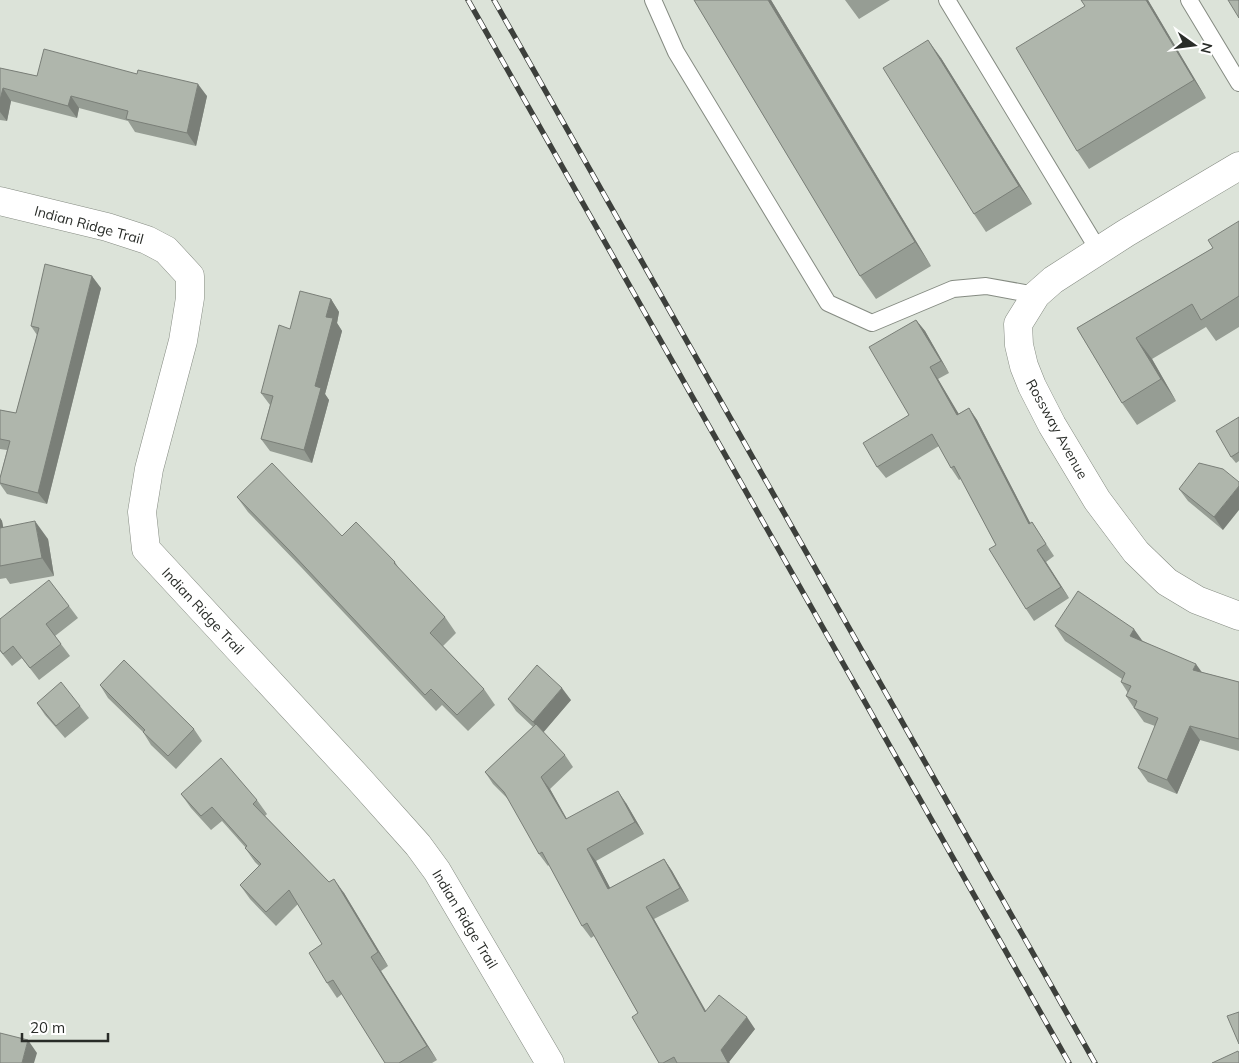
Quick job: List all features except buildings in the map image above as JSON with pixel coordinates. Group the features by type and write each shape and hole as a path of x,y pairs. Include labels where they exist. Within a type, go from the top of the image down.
{"street":[{"name":"Rossway Avenue","path":"1239,166 1053,280 1036,295 1018,324 1019,345 1024,366 1052,425 1097,500 1136,552 1167,582 1197,600 1239,616"},
{"name":"Indian Ridge Trail","path":"0,201 107,227 147,240 166,250 190,276 190,298 183,341 149,469 142,512 146,549 418,845 437,871 550,1063"}],"lane":[{"path":"653,0 676,52 828,304 872,323 953,289 986,286 1036,295"},
{"path":"947,0 1099,251"},
{"path":"1189,0 1239,83"}],"railway":[{"path":"468,0 1069,1063"},
{"path":"494,0 1095,1063"}]}
